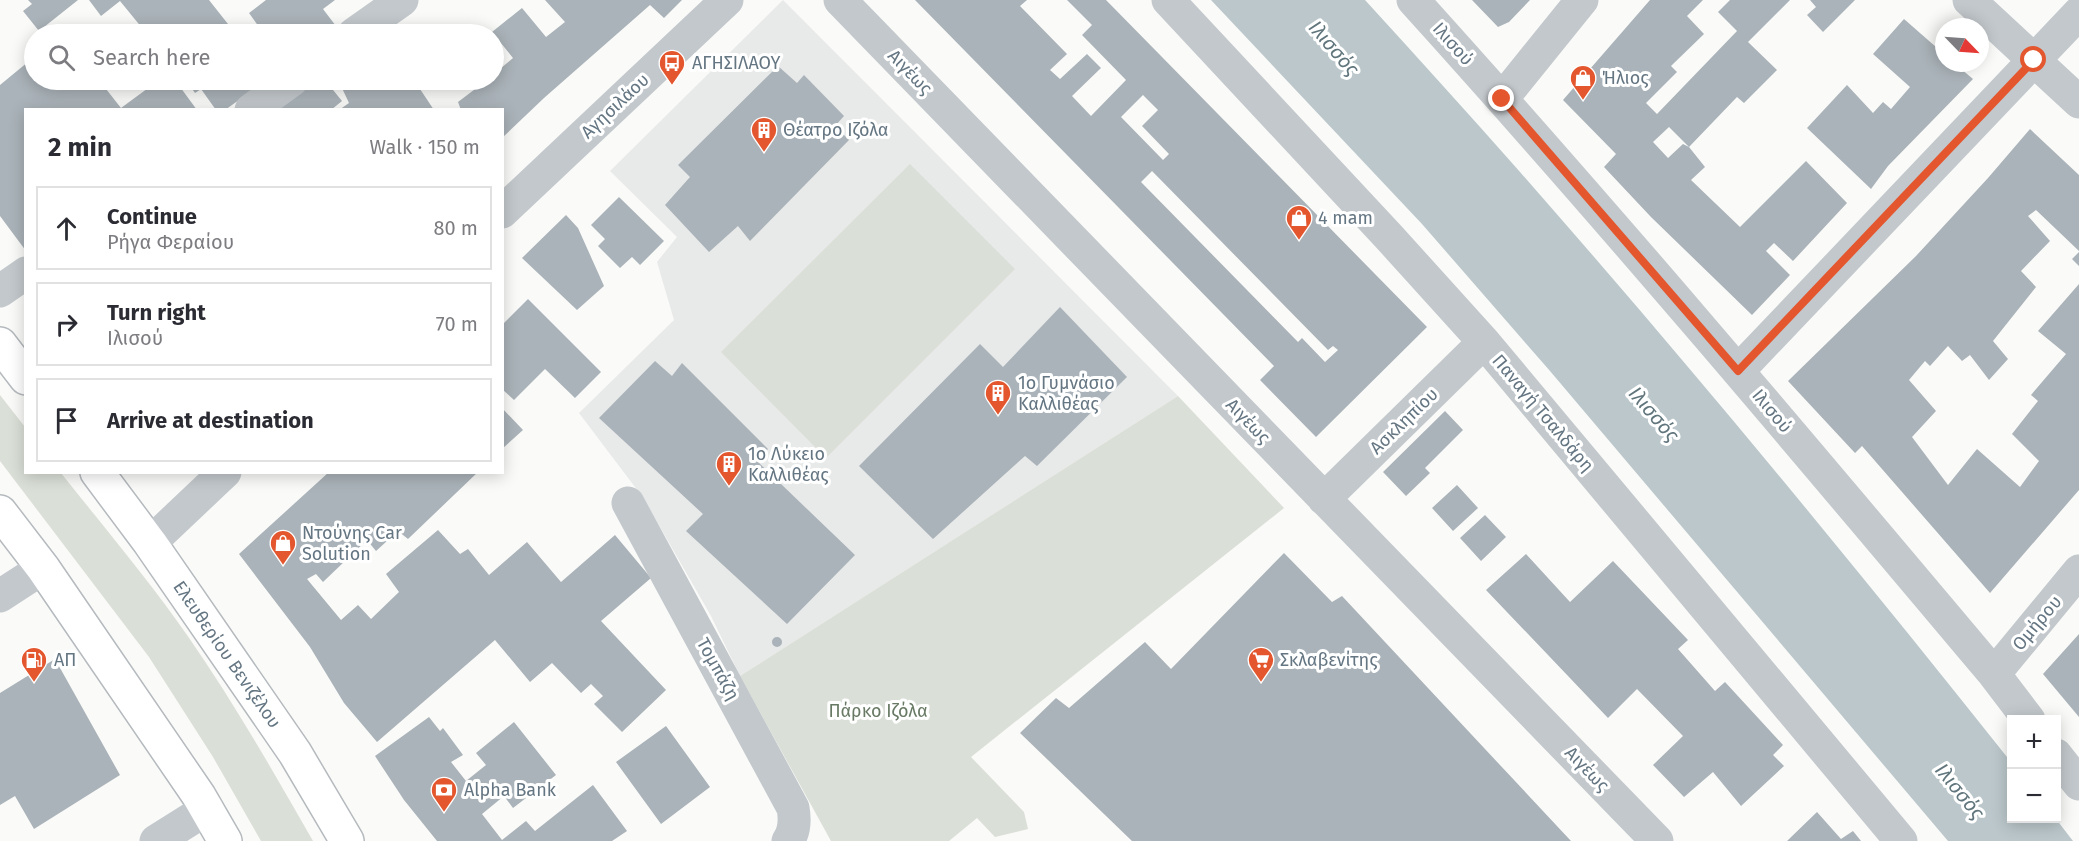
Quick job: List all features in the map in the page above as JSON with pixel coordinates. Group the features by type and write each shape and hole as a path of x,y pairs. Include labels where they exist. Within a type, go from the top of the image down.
{"main road":[{"path":"0,344 24,375"},
{"name":"Ελευθερίου Βενιζέλου","path":"98,474 150,543 296,753 346,841"},
{"path":"0,512 43,568 207,809 225,841"}],"street":[{"path":"368,24 402,0"},
{"name":"Αγησιλάου","path":"504,210 727,0"},
{"name":"Αιγέως","path":"840,0 1657,841"},
{"name":"Παναγή Τσαλδάρη","path":"1168,0 1484,342 1901,841"},
{"name":"Ιλισού","path":"1413,0 1738,371 1994,674 2025,715"},
{"path":"1502,99 1582,0"},
{"path":"1969,0 2079,102"},
{"path":"1738,371 2079,13"},
{"path":"253,108 278,90"},
{"path":"0,291 24,274"},
{"name":"Ασκληπίου","path":"1324,499 1484,342"},
{"path":"150,543 223,474"},
{"name":"Τομπάζη","path":"628,503 793,808 795,821 789,839"},
{"path":"0,596 43,568"},
{"name":"Ομήρου","path":"1994,674 2079,571"},
{"path":"2061,761 2079,784"},
{"path":"156,841 207,809"}],"shaded area":[{"path":"783,0 1178,396 740,676 711,616 644,499 579,413 674,320 657,262 677,237 610,171"}],"green space":[{"path":"910,164 1015,269 826,458 721,352"},
{"path":"0,395 24,426 24,474 62,474 141,573 187,635 220,685 268,762 313,841 261,841 213,757 149,657 0,461"},
{"name":"Πάρκο Ιζόλα","path":"1178,396 1284,508 971,757 1024,812 1028,829 995,837 977,818 949,841 831,841 740,676"}],"water":[{"name":"Ιλισσός","path":"1211,0 1365,0 1501,150 1708,390 2007,757 2007,823 2059,823 2073,841 1948,841 1550,371 1422,224"}],"building":[{"path":"28,0 78,0 48,24 33,24 23,11 32,4"},
{"path":"89,0 209,0 228,24 139,24 120,1 101,16"},
{"path":"266,0 335,0 323,9 334,24 257,24 249,13"},
{"path":"545,0 682,0 664,18 650,5 504,136 504,108 460,108 458,102 474,90 504,90 504,66 513,58 504,47 504,24 502,24 522,8 546,37 565,22"},
{"path":"915,0 1027,0 1020,6 1067,54 1050,70 1060,79 1087,54 1101,68 1072,96 1091,116 1126,80 1082,35 1092,25 1067,0 1106,0 1427,327 1316,437 1260,380 1274,366","holes":["1143,95 1158,110 1142,126 1169,154 1163,160 1121,117","1152,171 1328,350 1333,346 1338,350 1325,362 1302,338 1298,342 1141,182"]},
{"path":"1472,0 1530,0 1509,22 1498,27"},
{"path":"1650,0 1703,0 1687,16 1704,34 1671,66 1677,72 1646,103 1657,114 1737,31 1718,12 1730,0 1790,0 1748,42 1777,70 1744,103 1737,97 1689,147 1705,167 1691,180 1740,227 1806,161 1847,203 1793,261 1774,243 1766,251 1790,275 1752,315 1651,217 1604,167 1616,154 1563,100","holes":["1669,127 1689,147 1683,144 1668,158 1653,142"]},
{"path":"1810,0 1855,0 1823,32 1807,15 1816,7"},
{"path":"1904,19 1935,46 1935,72 1965,72 1973,79 1888,166 1871,189 1807,128 1847,85 1873,113 1883,102 1891,109 1910,87 1873,54"},
{"path":"24,65 24,90 107,90 121,108 24,108 24,248 0,216 0,85"},
{"name":"Θέατρο Ιζόλα","path":"778,66 797,83 804,75 844,116 835,126 849,140 750,241 738,226 709,252 665,205 690,177 678,165"},
{"path":"145,90 182,90 196,108 121,108"},
{"path":"202,90 253,90 228,108 215,108"},
{"path":"301,90 333,90 342,101 333,108 278,108"},
{"path":"343,90 421,90 433,108 342,108 349,103"},
{"path":"2030,129 2079,175 2079,251 2036,210 2028,216 2050,241 2021,271 2036,287 1993,341 2008,359 1989,380 1970,355 1962,361 1948,346 1930,366 1925,361 1909,380 1936,411 1912,437 1948,485 1977,449 2020,487 2039,461 2012,434 2038,401 2031,395 2066,354 2038,331 2079,284 2079,490 1990,593 1862,446 1855,453 1788,381 1916,256"},
{"path":"619,197 664,241 640,265 632,257 620,268 598,246 605,239 591,225"},
{"path":"566,215 578,228 604,286 577,310 522,258"},
{"path":"2079,252 2079,266 2072,259"},
{"path":"528,299 601,372 575,398 545,369 514,400 504,391 504,323"},
{"name":"1ο Γυμνάσιο Καλλιθέας","path":"1060,307 1127,377 1037,466 1025,456 933,539 859,466 980,344 1003,367"},
{"name":"1ο Λύκειο Καλλιθέας","path":"655,361 672,376 682,363 768,449 757,461 855,555 787,624 686,531 703,514 599,418"},
{"path":"504,410 523,430 504,447"},
{"path":"1445,411 1463,430 1425,468 1430,473 1406,496 1383,472"},
{"path":"327,474 476,474 408,539 398,531 376,551 367,540 323,582 316,574 307,579 341,620 358,605 371,619 399,592 386,574 438,530 460,554 468,549 489,575 527,542 561,582 615,535 651,578 601,621 666,690 622,732 594,704 603,696 591,684 581,693 552,663 530,682 495,640 377,742 344,703 310,647 239,554"},
{"path":"1457,485 1478,508 1453,531 1432,508"},
{"path":"1485,515 1506,537 1481,561 1460,538"},
{"name":"Σκλαβενίτης","path":"1284,553 1332,602 1342,596 1571,841 1132,841 1020,733 1056,698 1069,708 1145,642 1171,669"},
{"path":"1526,554 1570,602 1613,561 1688,640 1678,649 1715,691 1725,682 1783,745 1773,755 1784,766 1741,806 1713,772 1684,797 1653,765 1683,736 1637,689 1608,718 1486,590"},
{"path":"2079,634 2079,717 2043,674"},
{"path":"777,637 781,638 781,646 777,647 773,646 772,642 773,638"},
{"path":"55,659 120,775 34,829 15,796 0,805 0,693"},
{"path":"429,717 440,731 443,728 463,755 451,762 466,781 486,765 476,753 514,722 556,775 513,808 504,796 482,814 502,840 526,821 535,831 593,785 627,831 612,841 437,841 404,800 375,756"},
{"path":"666,726 710,787 661,824 616,762"},
{"path":"1817,812 1841,839 1853,831 1861,841 1787,841"}],"place":[{"name":"ΑΓΗΣΙΛΑΟΥ","path":"672,86"},
{"name":"Ήλιος","path":"1583,101"},
{"name":"Θέατρο Ιζόλα","path":"764,153"},
{"name":"4 mam","path":"1299,241"},
{"name":"1ο Γυμνάσιο Καλλιθέας","path":"998,416"},
{"name":"1ο Λύκειο Καλλιθέας","path":"729,487"},
{"name":"Ντούνης Car Solution","path":"283,566"},
{"name":"ΑΠ","path":"34,683"},
{"name":"Σκλαβενίτης","path":"1261,683"},
{"name":"Alpha Bank","path":"444,813"}],"route":[{"path":"1502,99 1738,371 2034,60"}]}
